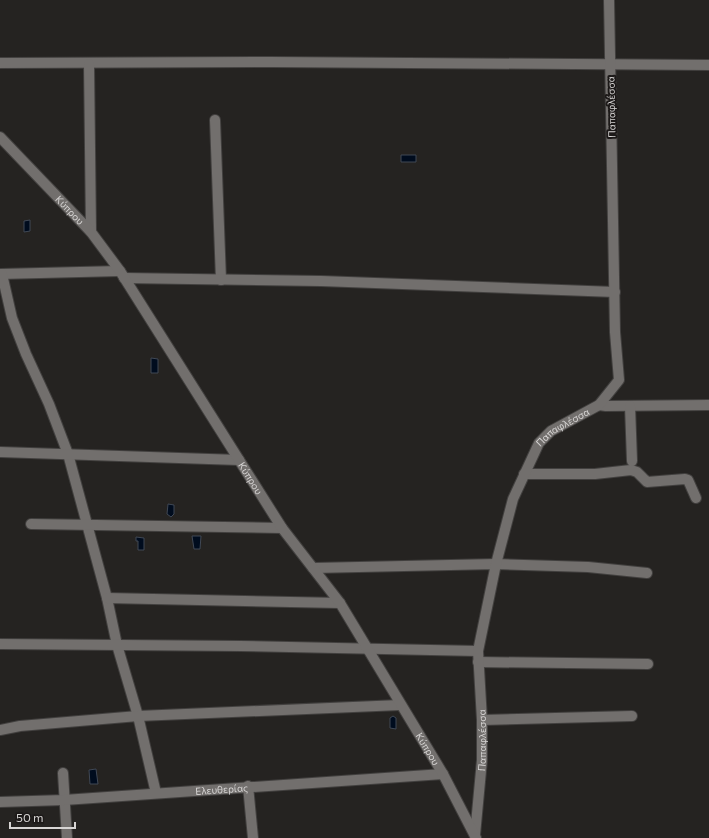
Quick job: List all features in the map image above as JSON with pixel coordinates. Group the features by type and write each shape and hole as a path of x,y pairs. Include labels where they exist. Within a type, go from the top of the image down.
{"street":[{"name":"Παπαφλέσσα","path":"476,836 482,760 482,720 478,652 496,564 513,499 539,443 551,431 599,404 619,380 615,332 608,0"},
{"path":"0,63 89,64 272,62 709,65"},
{"path":"89,64 91,232"},
{"path":"215,120 221,280"},
{"name":"Κύπρου","path":"0,137 91,232 122,275 282,528 340,603 400,705 443,774 476,836"},
{"path":"156,793 138,716 117,645 107,598 68,454 49,404 26,354 12,318 1,274 122,275 221,280 399,283 615,292"},
{"path":"599,404 630,406 709,405"},
{"path":"630,406 632,461"},
{"path":"0,452 239,460"},
{"path":"524,474 595,474 631,470 637,472 647,482 688,480 696,498"},
{"path":"31,524 282,528"},
{"path":"313,568 496,564 588,567 647,573"},
{"path":"107,598 340,603"},
{"path":"0,644 478,652"},
{"path":"478,662 648,664"},
{"path":"0,730 20,726 138,716 400,705"},
{"path":"482,720 632,716"},
{"path":"63,773 67,838"},
{"name":"Ελευθερίας","path":"0,802 64,800 248,786 443,774"},
{"path":"248,786 253,838"}],"water":[{"path":"401,155 416,155 416,162 401,162"},
{"path":"30,220 30,231 24,232 24,221"},
{"path":"151,358 158,359 158,373 151,373"},
{"path":"168,504 174,505 174,514 171,517 167,514"},
{"path":"192,536 201,536 200,549 194,549"},
{"path":"136,537 144,538 144,550 138,550 138,541 136,541"},
{"path":"393,716 396,718 396,729 390,728 390,718"},
{"path":"96,769 98,784 90,784 89,770"}]}
